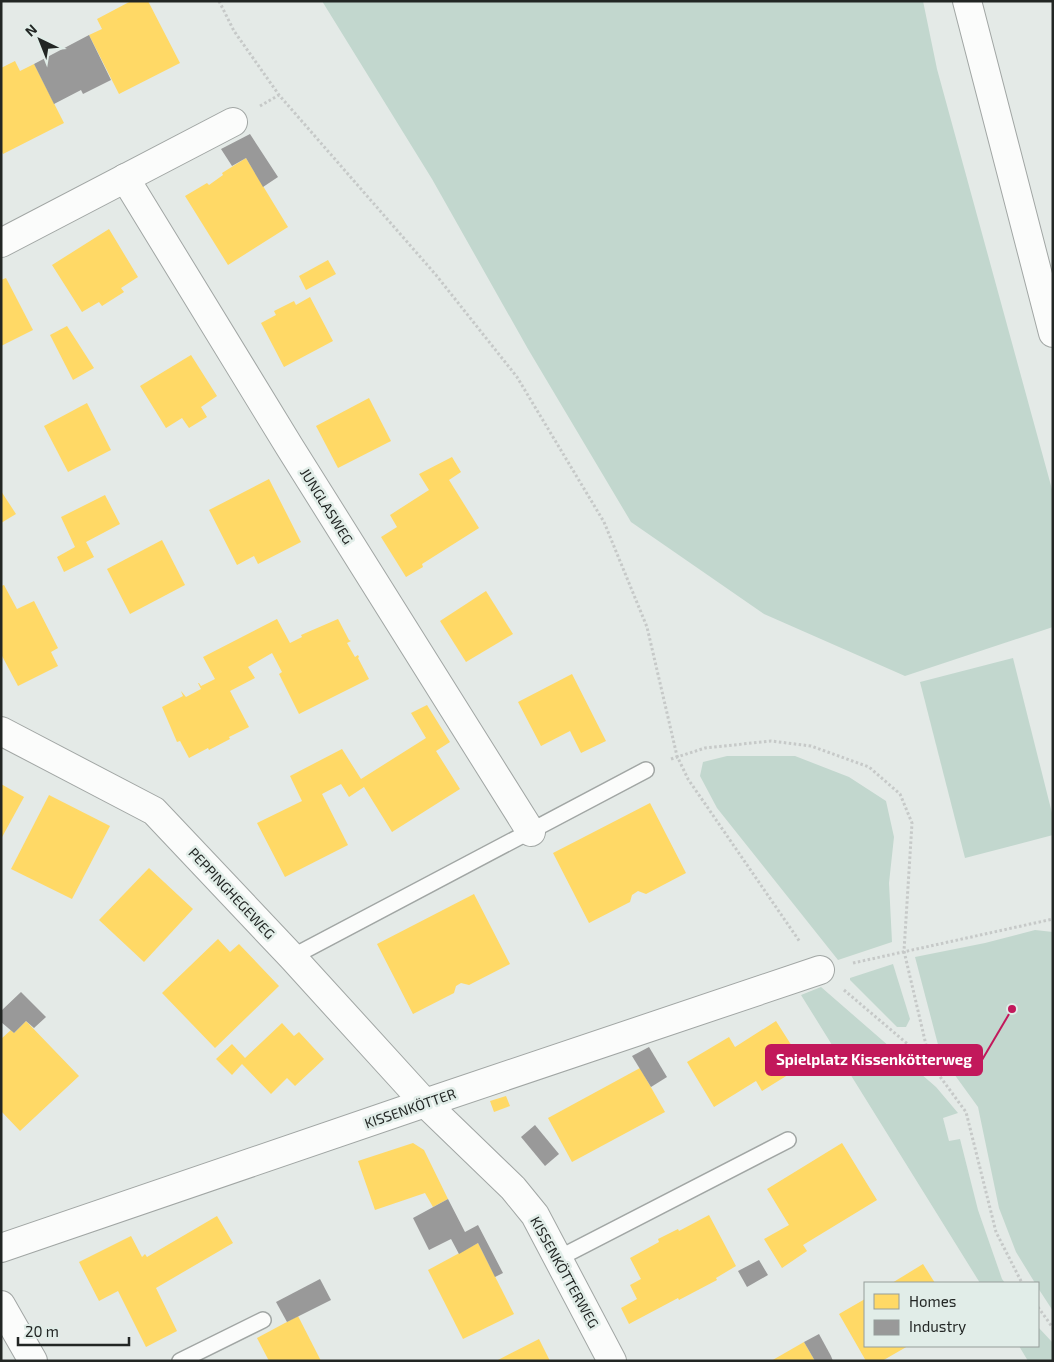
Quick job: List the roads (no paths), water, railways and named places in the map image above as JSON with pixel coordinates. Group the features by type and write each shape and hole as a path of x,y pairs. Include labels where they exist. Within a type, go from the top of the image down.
{"street":[{"path":"967,1 1053,333"},
{"path":"1,243 233,122"},
{"name":"JUNGLASWEG","path":"125,178 289,446 531,832"},
{"name":"PEPPINGHEGEWEG","path":"1,731 154,811 292,957 425,1103"},
{"name":"KISSENKÖTTER","path":"1,1248 820,970"},
{"name":"KISSENKÖTTERWEG","path":"425,1103 513,1188 535,1216 612,1361"},
{"path":"1,1305 8,1330 32,1361"}],"lane":[{"path":"292,957 646,770"},
{"path":"559,1258 788,1140"},
{"path":"180,1361 263,1320"}],"place":[{"name":"Spielplatz Kissenkötterweg","path":"1012,1009"}]}
